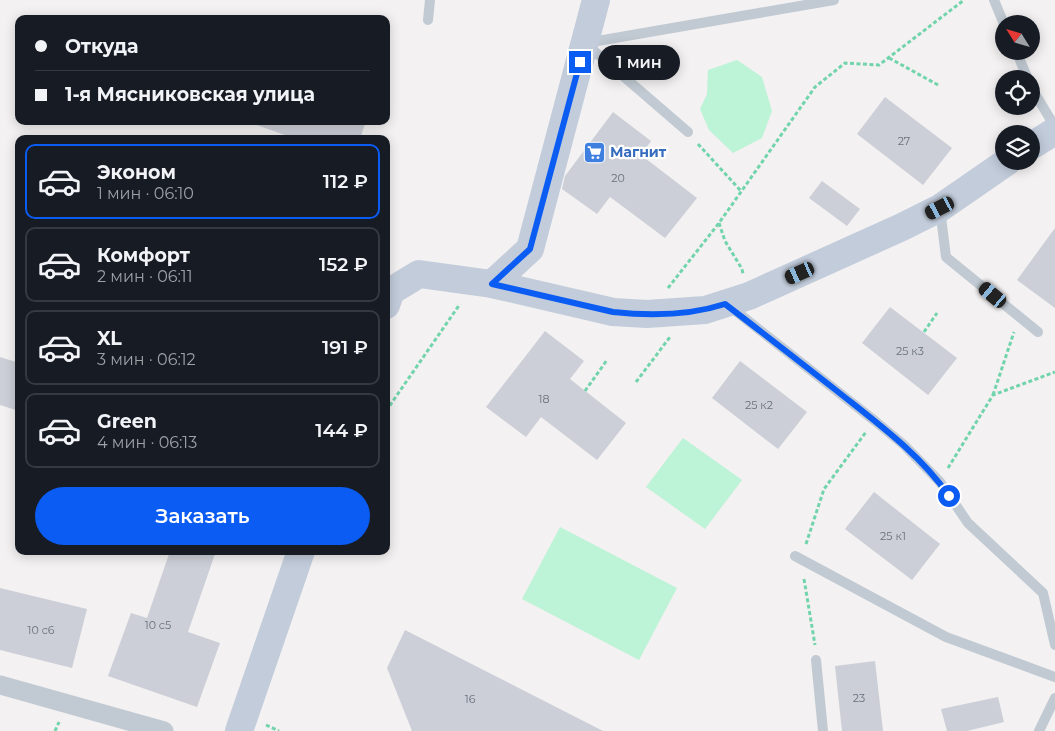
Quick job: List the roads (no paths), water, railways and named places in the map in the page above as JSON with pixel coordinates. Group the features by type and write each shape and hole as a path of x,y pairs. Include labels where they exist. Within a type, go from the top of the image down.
{"street":[{"path":"482,283 530,249 596,0"},
{"path":"1040,140 1055,131"},
{"path":"390,294 391,291 420,274 482,283 613,312 647,314 705,310 737,300 902,227 940,208 995,170"},
{"path":"239,731 300,555"},
{"path":"0,685 164,731"}],"lane":[{"path":"428,20 430,0"},
{"path":"585,43 834,0"},
{"path":"994,0 1000,15"},
{"path":"585,43 688,132"},
{"path":"1040,102 1055,127"},
{"path":"940,208 946,257 1038,332"},
{"path":"737,300 904,445 940,482 968,523 1043,593 1055,644"},
{"path":"798,558 946,636 1055,677"},
{"path":"816,656 823,731"},
{"path":"1039,731 1055,698"}],"place":[{"name":"Магнит","path":"594,152"}]}
